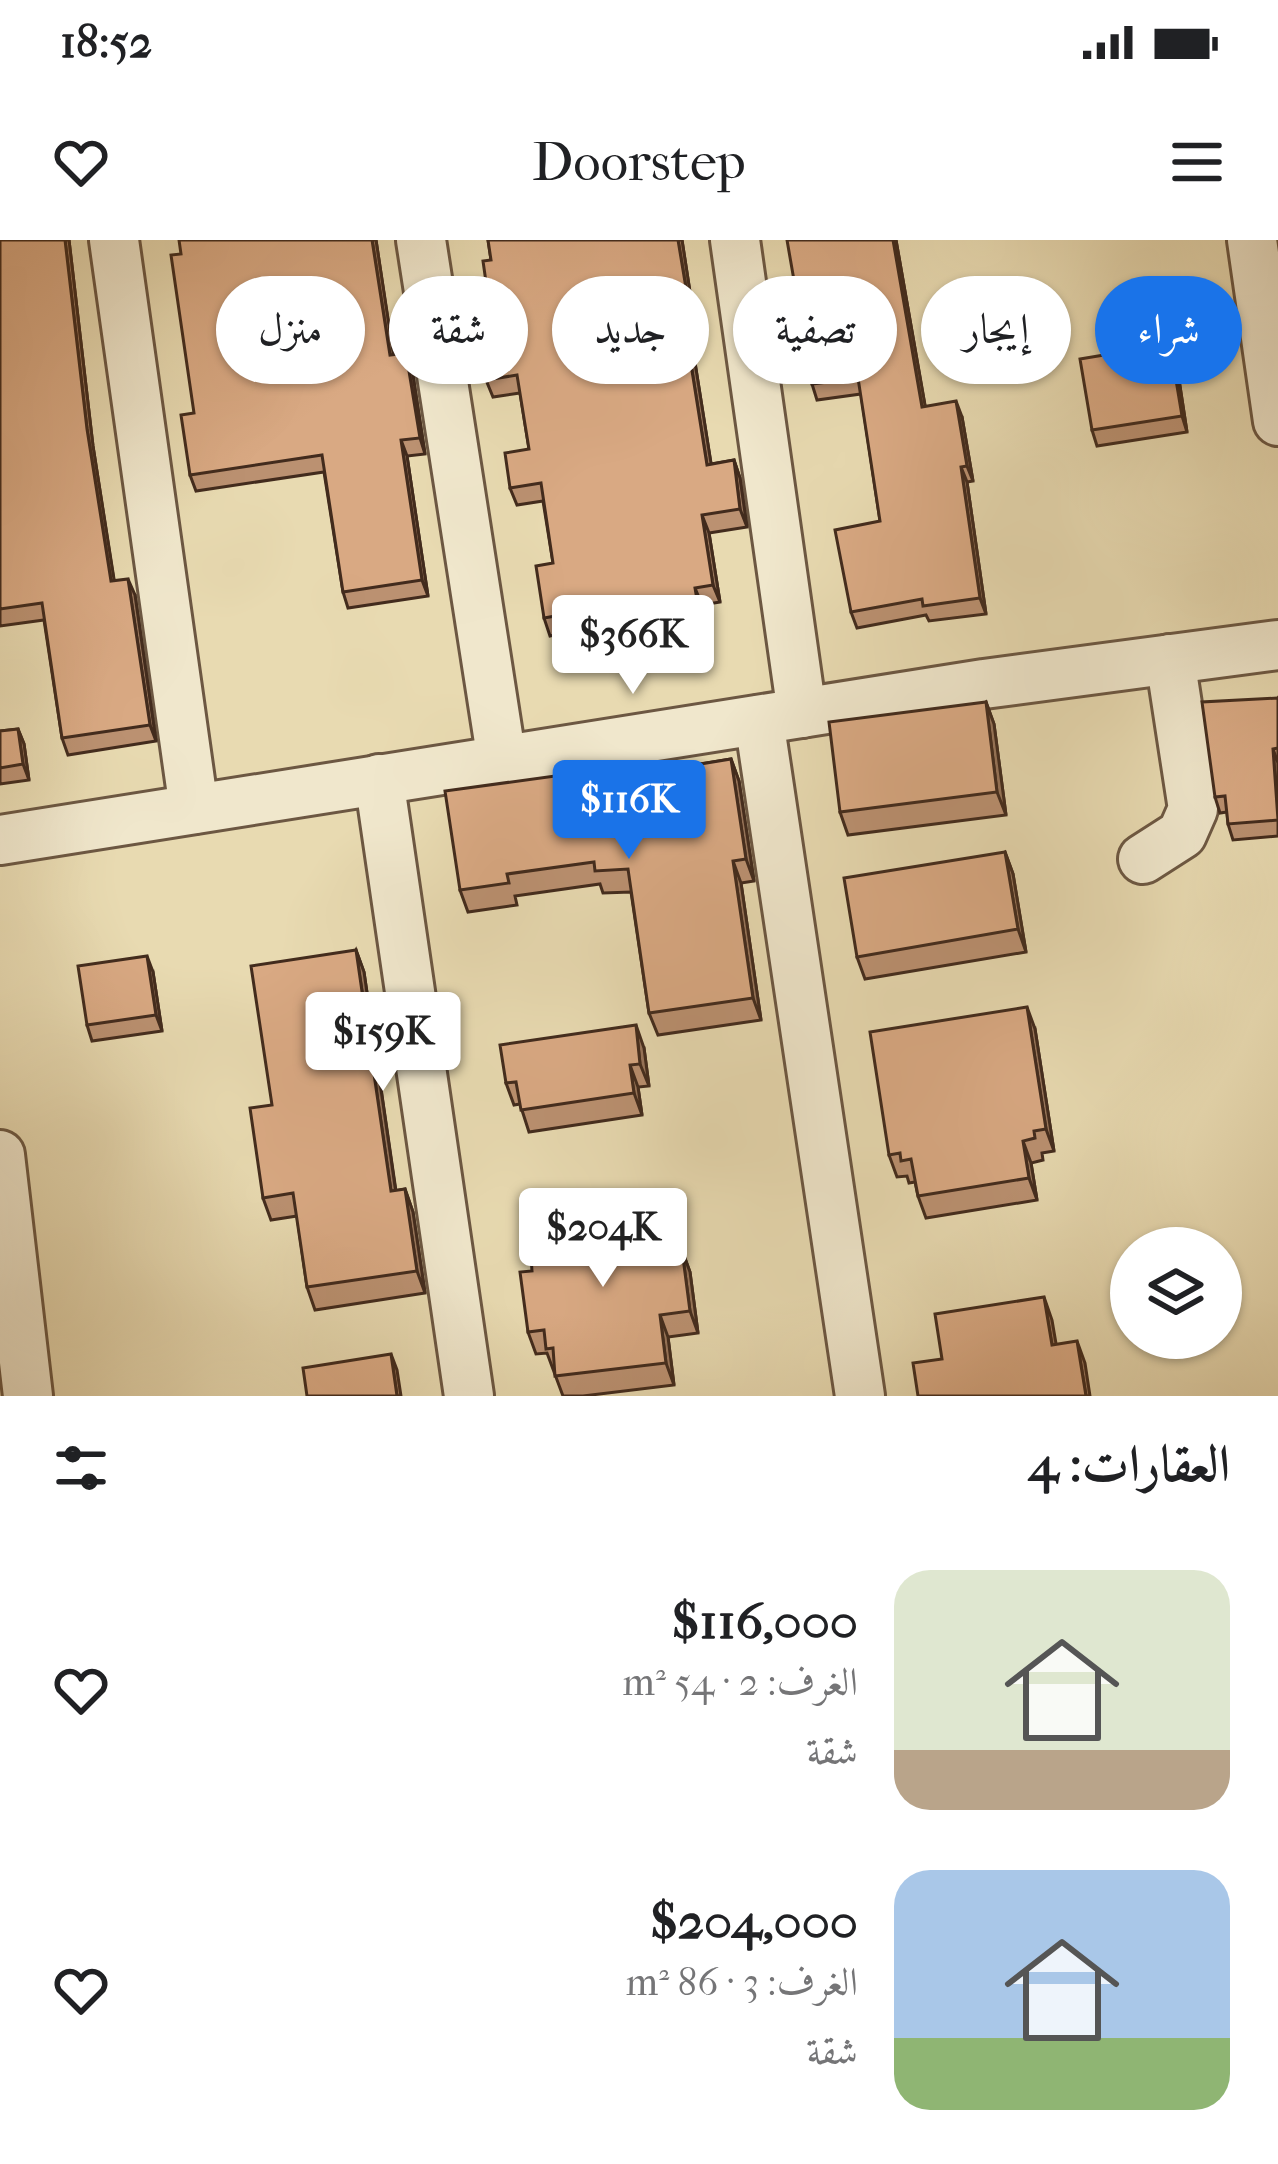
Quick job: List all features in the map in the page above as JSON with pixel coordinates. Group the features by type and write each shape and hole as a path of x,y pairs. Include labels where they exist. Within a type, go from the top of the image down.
{"street":[{"path":"114,240 194,809"},
{"path":"421,240 502,761"},
{"path":"735,240 781,717 860,1396"},
{"path":"1252,240 1278,422"},
{"path":"0,839 1278,645"},
{"path":"1143,860 1182,835 1193,809 1170,659"},
{"path":"379,779 469,1396"},
{"path":"0,1155 28,1396"}],"building":[{"path":"0,240 65,240 111,581 128,579 150,725 62,738 42,603 0,609"},
{"path":"179,240 372,240 389,349 389,384 411,384 420,438 401,440 422,580 343,592 322,455 190,475 181,415 194,413 171,255 181,254"},
{"path":"488,240 678,240 684,276 552,276 552,384 694,384 707,465 734,460 740,509 702,515 713,585 695,588 699,611 653,619 657,640 606,648 603,627 564,633 561,615 544,618 536,566 553,563 541,483 510,488 505,453 529,449 518,384 528,384 528,276 485,276 483,261 491,260"},
{"path":"787,240 893,240 922,407 956,401 980,598 923,606 922,599 851,612 835,530 880,521 859,384 897,384 897,276 793,276"},
{"path":"1095,356 1095,384 1177,384 1182,416 1092,430 1080,359"},
{"path":"1278,698 1278,748 1273,749 1278,820 1228,824 1225,796 1215,797 1202,702"},
{"path":"986,702 997,792 840,812 829,722"},
{"path":"18,729 23,764 0,768 0,731"},
{"path":"731,759 746,859 733,861 753,998 649,1013 628,869 595,871 594,862 507,874 509,883 460,890 445,791 628,766 628,776"},
{"path":"1005,852 1018,929 857,957 844,878"},
{"path":"356,950 391,1191 405,1189 417,1271 307,1287 293,1193 263,1198 250,1108 272,1105 251,966"},
{"path":"147,956 156,1015 87,1025 78,966"},
{"path":"1027,1007 1046,1129 1034,1131 1035,1138 1023,1141 1029,1178 918,1196 911,1159 901,1161 900,1153 889,1155 870,1032"},
{"path":"636,1025 640,1064 630,1065 634,1093 521,1110 516,1082 506,1083 500,1045"},
{"path":"651,1206 655,1237 665,1236 667,1252 682,1250 690,1311 660,1315 666,1363 555,1376 553,1348 546,1349 544,1330 528,1332 520,1272 532,1271 531,1256 539,1256 535,1221"},
{"path":"1044,1297 1052,1345 1077,1341 1086,1396 918,1396 913,1363 942,1359 935,1314"},
{"path":"391,1354 397,1396 307,1396 303,1368"}]}
